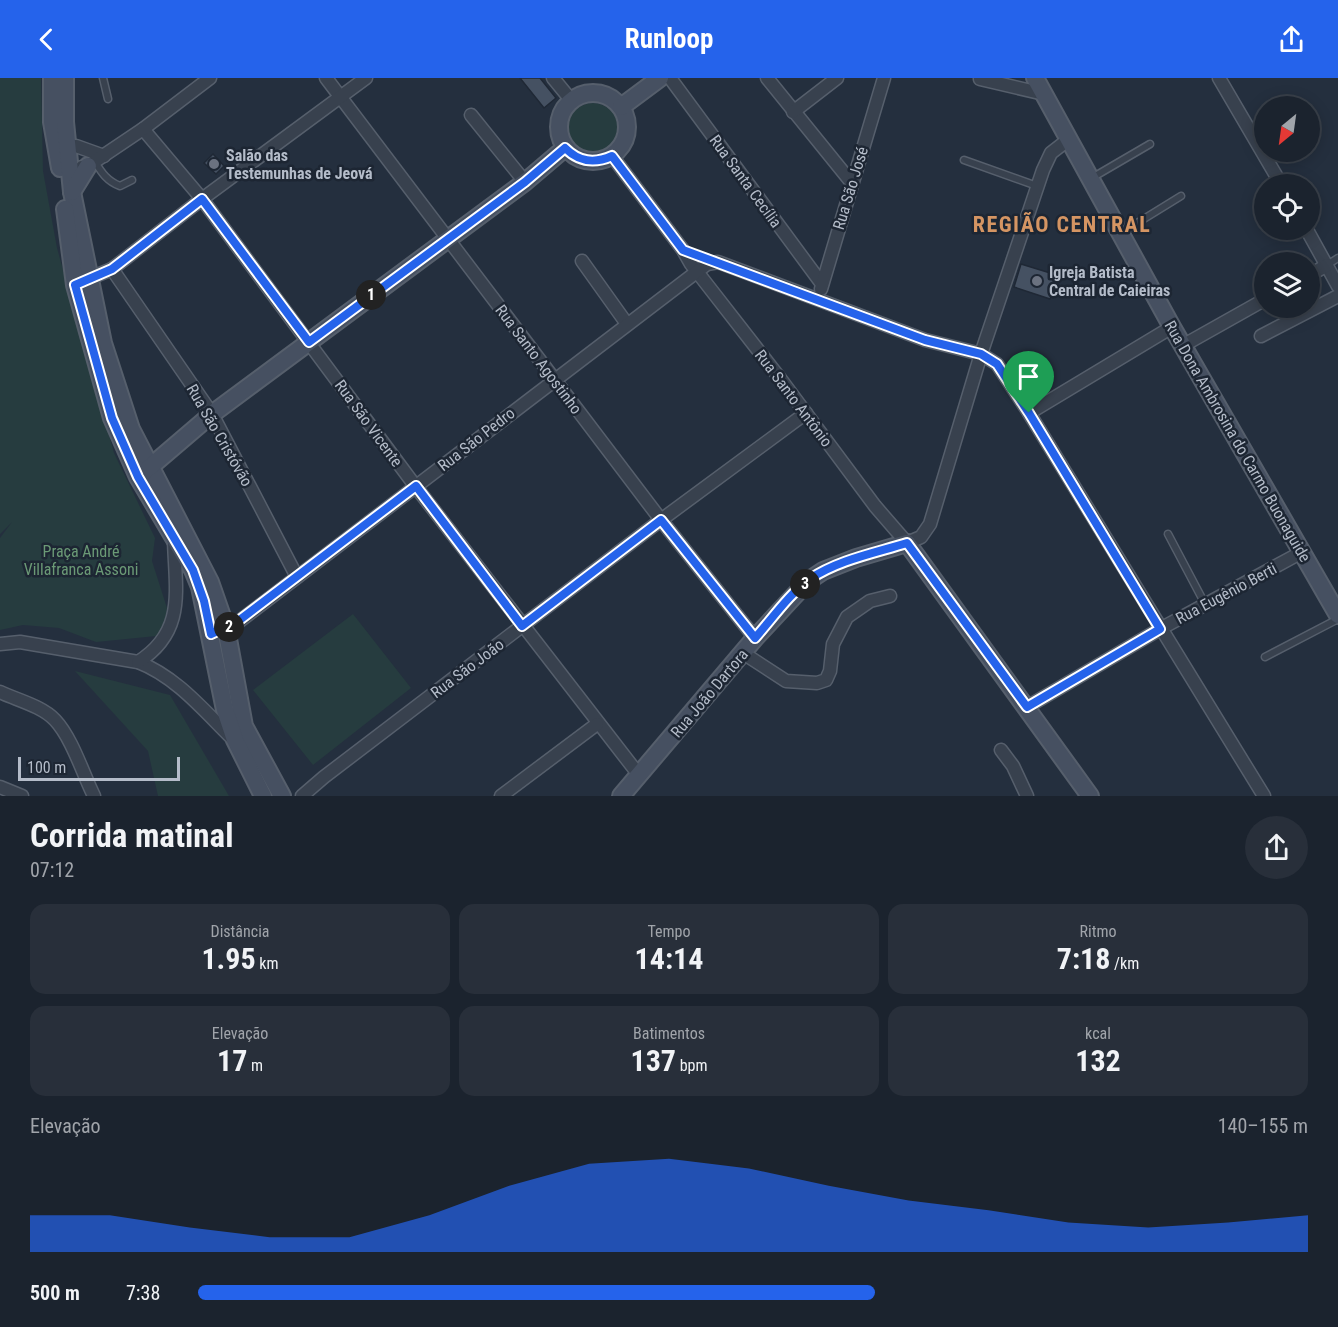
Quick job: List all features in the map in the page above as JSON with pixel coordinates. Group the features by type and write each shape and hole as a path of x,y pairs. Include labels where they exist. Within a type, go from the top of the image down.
{"street":[{"path":"52,78 52,122 66,146 96,161"},
{"path":"65,78 65,168 81,282 144,472 219,631 225,710 235,740 263,796"},
{"path":"72,192 96,161 210,78"},
{"name":"Rua Santo Agostinho","path":"326,78 661,520 755,638"},
{"path":"81,282 112,269 202,199 366,78"},
{"path":"553,78 571,100"},
{"path":"621,106 660,78"},
{"name":"Rua Santa Cecília","path":"670,78 822,284"},
{"path":"767,78 852,183"},
{"path":"793,112 837,78"},
{"name":"Rua São José","path":"818,299 884,78"},
{"name":"Rua Dona Ambrosina do Carmo Buonaguide","path":"1035,78 1172,327 1338,617"},
{"path":"1219,78 1275,174"},
{"path":"980,79 1044,94"},
{"path":"592,92 604,94 621,106 627,118 628,129 626,140 612,156 591,162 580,159 565,148 558,126 564,107 571,100 581,94 592,92"},
{"path":"471,115 525,182"},
{"name":"Rua São Vicente","path":"143,129 202,199 522,626 639,775"},
{"path":"1069,139 1051,153 1038,186 981,354 930,524 921,537 907,543 1090,796"},
{"path":"144,472 212,414 525,182 565,148"},
{"name":"Rua Santo Antônio","path":"612,156 875,506 907,543"},
{"path":"65,168 96,161"},
{"path":"65,168 72,192 81,282"},
{"path":"1315,240 1333,262 1338,286"},
{"path":"683,250 925,340 981,354 997,364 1264,796"},
{"path":"582,261 627,324"},
{"name":"Rua São Pedro","path":"219,631 297,577 554,379 712,262"},
{"name":"Rua São Cristóvão","path":"112,269 212,414 297,577"},
{"path":"1261,336 1338,296"},
{"path":"1184,345 1254,306"},
{"path":"1029,413 1172,327"},
{"name":"Rua São João","path":"302,796 661,520 806,413"},
{"path":"144,472 210,582 219,631 244,726 282,796"},
{"path":"138,662 163,642 173,619 174,537"},
{"name":"Rua João Dartora","path":"621,796 755,638 808,581 823,571 856,558 907,543"},
{"name":"Rua Eugênio Berti","path":"1027,707 1160,629 1302,552"},
{"path":"743,653 786,681 817,683 825,680 830,671 833,644 847,617 870,601 890,596"},
{"path":"0,644 20,642 138,662 166,676 235,740"},
{"path":"0,692 55,720 66,737 89,793"},
{"path":"501,796 597,724"},
{"path":"1001,750 1013,766 1027,796"},
{"path":"0,787 22,796"}],"lane":[{"path":"103,78 108,99"},
{"path":"1090,179 1150,144"},
{"path":"964,160 1038,186"},
{"path":"96,161 104,176 112,183 120,186 132,180"},
{"path":"1121,233 1181,196"},
{"path":"1168,534 1205,604"},
{"path":"1265,657 1338,617"}],"green space":[{"name":"Praça André Villafranca Assoni","path":"0,78 41,78 43,171 57,248 114,453 155,538 152,561 167,608 165,626 156,636 96,642 59,628 23,625 0,630 0,538 12,522 0,534"},
{"path":"593,103 607,107 614,114 618,128 614,142 607,149 593,153 579,149 572,142 568,128 572,114 579,107"},
{"path":"353,614 411,688 313,765 253,690"},
{"path":"75,671 170,695 229,796 158,796 148,751"}],"building":[{"path":"520,78 540,78 556,98 544,108"},
{"name":"Salão das Testemunhas de Jeová","path":"213,154 224,166 216,174 204,163"},
{"name":"Igreja Batista Central de Caieiras","path":"1021,264 1060,276 1050,299 1014,287"}],"place":[{"name":"Salão das Testemunhas de Jeová","path":"214,164"},
{"name":"Igreja Batista Central de Caieiras","path":"1037,281"}],"district":[{"name":"REGIÃO CENTRAL","path":"1062,224"}],"route":[{"path":"565,148 580,159 591,162 602,161 612,156 683,250 925,340 981,354 997,364 1029,413 1160,629 1027,707 907,543 856,558 823,571 808,581 755,638 661,520 522,626 416,486 237,622 211,634 204,601 193,570 138,477 112,418 75,285 112,269 202,199 309,342 525,182 565,148"}]}
